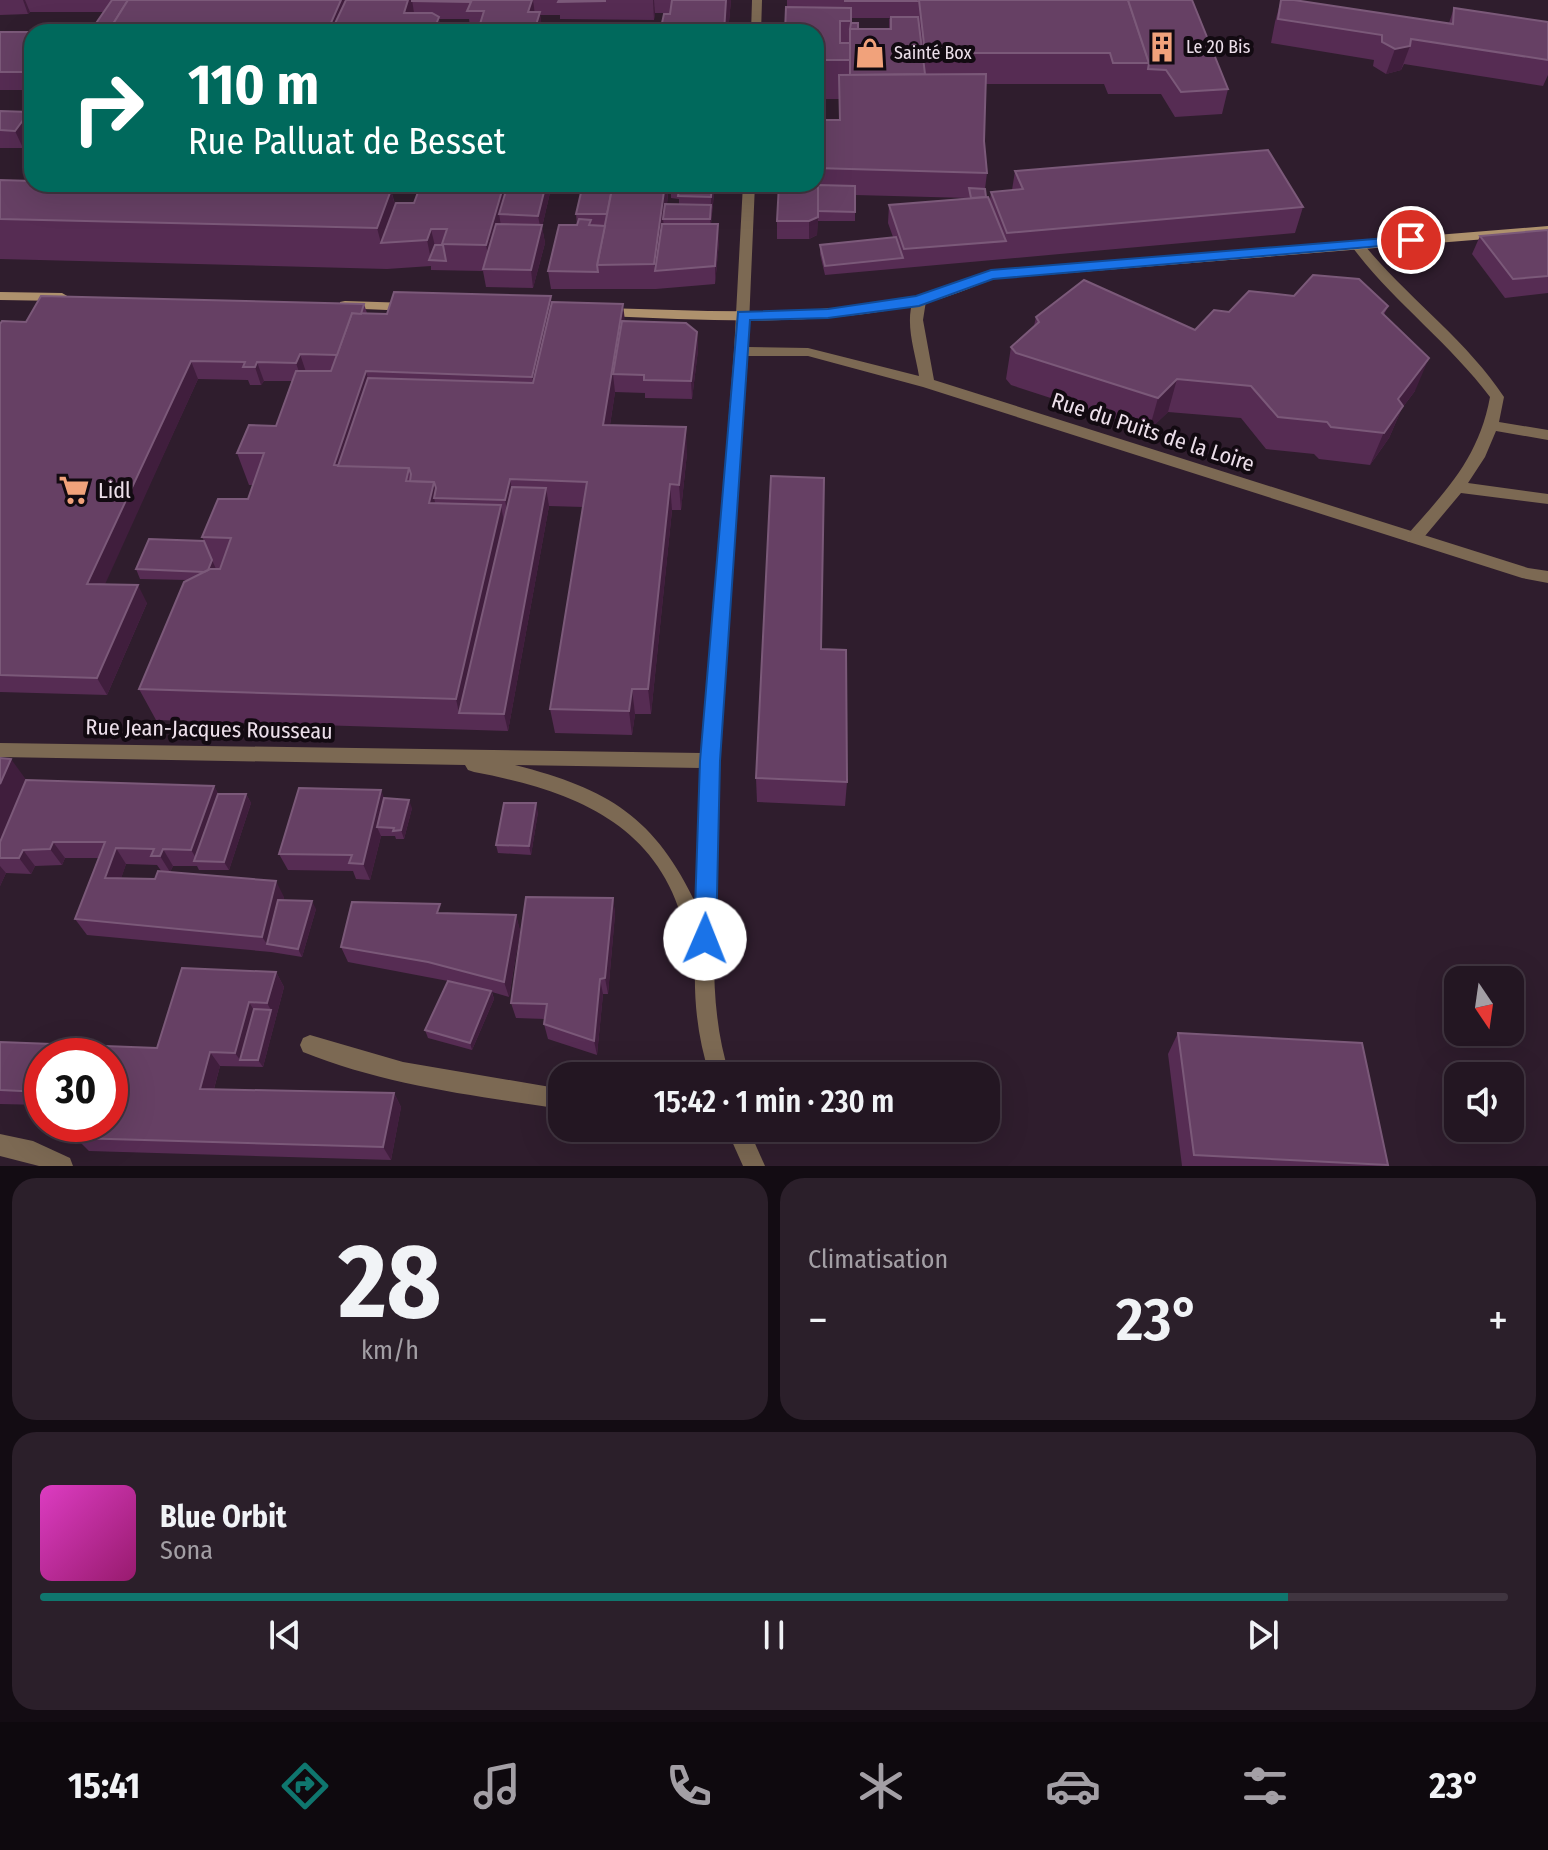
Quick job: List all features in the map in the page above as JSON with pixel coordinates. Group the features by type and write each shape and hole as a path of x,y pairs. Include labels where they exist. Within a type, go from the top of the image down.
{"main road":[{"path":"584,312 828,313 919,301 991,275 1548,230"},
{"path":"0,296 79,298"},
{"path":"331,305 426,307"}],"street":[{"path":"756,24 757,0"},
{"path":"715,1062 704,999 710,761 741,351 749,192"},
{"path":"1356,244 1379,274 1481,374 1497,397 1494,426 1476,463 1414,538"},
{"path":"919,301 916,320 927,383"},
{"name":"Rue du Puits de la Loire","path":"741,351 808,352 927,383 1528,574 1548,577"},
{"path":"1494,426 1548,435"},
{"path":"1457,487 1548,499"},
{"name":"Rue Jean-Jacques Rousseau","path":"0,750 710,761"},
{"name":"Rue Jean-Jacques Rousseau","path":"417,757 492,768 574,788 625,817 660,854 690,912 704,999"},
{"path":"310,1045 346,1059 444,1081 548,1097"},
{"path":"743,1142 754,1166"},
{"path":"0,1145 33,1152 62,1166"}],"building":[{"path":"112,0 128,0 113,24 96,24"},
{"path":"128,0 341,0 330,24 113,24"},
{"path":"346,0 408,0 404,13 432,13 439,17 436,24 335,24"},
{"path":"532,0 528,12 540,12 536,24 480,24 484,11 467,11 471,2 412,1"},
{"path":"605,0 605,1 558,2"},
{"path":"672,0 726,0 724,24 662,23 664,14 670,14"},
{"path":"916,0 917,1 845,1"},
{"path":"919,0 1128,0 1149,63 1113,63 1110,53 925,53"},
{"path":"1128,0 1192,0 1228,89 1181,92 1166,70 1148,69 1149,63"},
{"path":"1281,0 1453,24 1454,8 1548,22 1548,60 1411,39 1410,46 1395,49 1382,42 1382,35 1278,19"},
{"path":"786,7 851,8 851,21 840,21 840,43 851,43 851,60 824,60 824,24 785,24"},
{"path":"891,17 918,17 925,74 850,75 850,29 891,29"},
{"path":"851,23 858,23 858,29 850,29"},
{"path":"0,32 24,32 24,72 0,72"},
{"path":"986,74 984,141 987,173 824,168 824,120 840,120 839,75"},
{"path":"0,111 24,112 24,119 15,131 0,130"},
{"path":"1268,150 1303,207 1007,233 991,192 1023,189 1015,171"},
{"path":"0,180 24,181 24,192 390,192 377,228 0,219"},
{"path":"824,185 855,186 855,212 818,211 818,192 824,192"},
{"path":"969,188 985,189 986,197 971,198"},
{"path":"418,192 502,192 486,245 442,244 447,229 431,229 427,240 381,243 396,203 414,203"},
{"path":"506,192 544,192 538,216 499,214"},
{"path":"581,192 611,192 607,214 576,214"},
{"path":"611,192 664,192 654,264 597,265"},
{"path":"679,192 711,192 711,197 678,196"},
{"path":"779,192 818,192 818,217 809,221 777,221"},
{"path":"988,197 1006,241 904,249 889,205"},
{"path":"665,204 711,205 710,219 663,219"},
{"path":"579,219 591,220 589,225 605,226 598,272 548,271 559,225 577,225"},
{"path":"496,224 542,225 531,270 483,269"},
{"path":"662,224 718,224 715,266 655,271"},
{"path":"1548,230 1548,276 1513,279 1480,236"},
{"path":"896,237 903,258 825,266 820,245"},
{"path":"435,245 443,245 446,261 429,260"},
{"path":"1313,275 1359,279 1388,306 1382,313 1429,358 1398,399 1403,406 1384,433 1278,417 1251,386 1177,379 1158,398 1016,353 1011,347 1039,322 1036,317 1084,280 1195,330 1214,310 1229,312 1249,291 1294,296"},
{"path":"394,292 551,296 532,377 366,371 334,465 409,468 406,481 434,482 429,503 501,505 456,699 139,689 184,582 210,569 220,569 231,538 202,537 218,499 248,499 264,453 237,453 249,425 276,426 296,371 331,371 352,313 387,314"},
{"name":"Lidl","path":"41,296 364,304 361,314 352,313 337,355 300,354 296,363 257,362 255,367 243,367 245,362 191,361 87,584 138,585 97,678 0,675 0,324 2,321 26,322"},
{"path":"552,302 623,304 603,425 686,427 679,485 670,484 648,689 632,689 629,711 550,709 587,482 510,479 505,500 434,498 434,482 410,481 409,468 338,466 368,378 533,383"},
{"path":"622,321 686,323 697,332 691,381 644,380 644,375 613,374"},
{"path":"771,476 824,478 821,649 846,650 847,782 756,778"},
{"path":"512,487 546,488 504,714 459,713"},
{"path":"149,539 204,541 212,560 208,570 136,569"},
{"path":"0,758 11,759 0,784"},
{"path":"26,780 214,786 191,850 163,849 160,856 151,856 154,849 116,848 105,878 155,879 158,871 276,881 262,937 75,919 105,842 53,842 50,849 23,850 19,858 0,858 0,842"},
{"path":"299,788 381,790 363,864 349,863 352,855 279,854"},
{"path":"218,794 246,794 224,862 194,861"},
{"path":"384,798 409,800 401,830 377,827"},
{"path":"504,803 536,803 529,846 496,845"},
{"path":"526,897 613,898 605,978 600,979 594,1041 544,1024 547,1004 511,1003"},
{"path":"278,900 312,901 298,949 267,944"},
{"path":"352,902 440,904 437,913 516,915 504,982 428,962 341,947"},
{"path":"182,968 276,972 267,1003 249,1002 235,1053 210,1052 200,1089 394,1093 383,1147 128,1140 128,1047 157,1048"},
{"path":"448,981 491,991 470,1043 425,1030"},
{"path":"254,1009 271,1010 258,1060 240,1060"},
{"path":"1178,1033 1362,1043 1388,1165 1194,1155"},
{"path":"0,1042 24,1043 24,1091 0,1090"}],"place":[{"name":"Le 20 Bis","path":"1162,47"},
{"name":"Sainté Box","path":"870,53"},
{"name":"Lidl","path":"74,490"}],"route":[{"path":"705,939 710,761 743,315 828,313 919,301 991,275 1411,240"}]}
